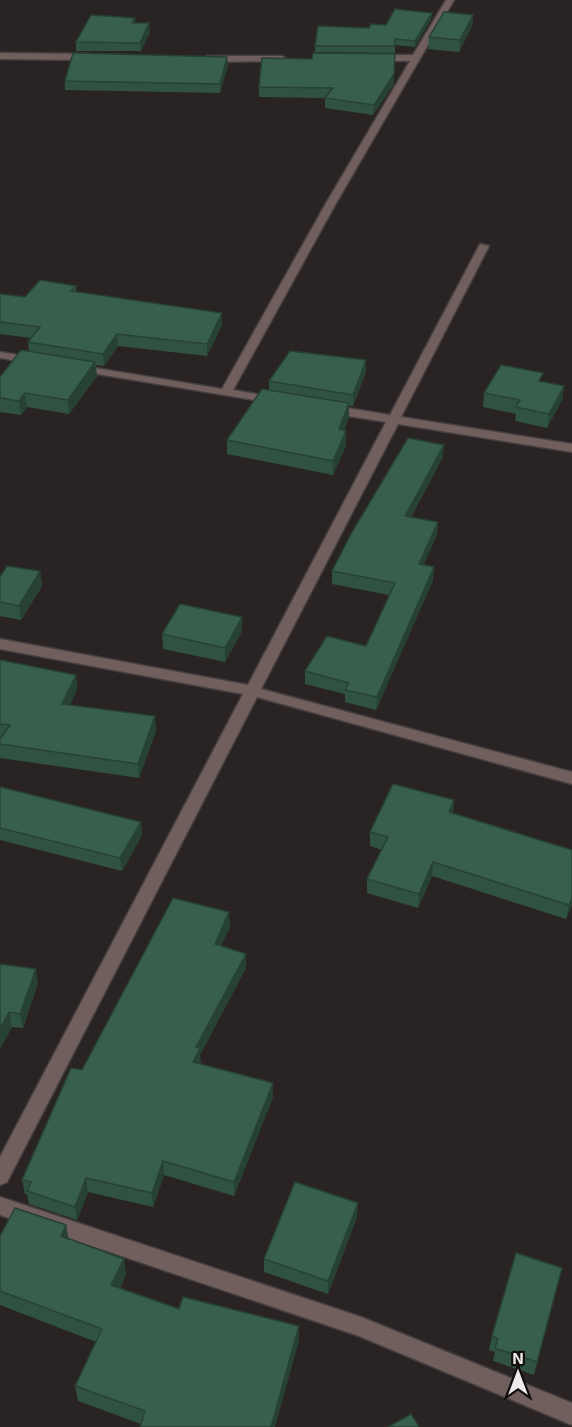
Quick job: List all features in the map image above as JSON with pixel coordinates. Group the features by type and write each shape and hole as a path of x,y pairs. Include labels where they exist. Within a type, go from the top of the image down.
{"street":[{"path":"225,393 330,205 450,0"},
{"path":"0,56 105,57"},
{"path":"199,58 292,59"},
{"path":"360,58 417,58"},
{"path":"0,1176 484,246"},
{"path":"0,355 45,363"},
{"path":"68,366 292,403"},
{"path":"314,407 572,448"},
{"path":"0,644 251,691 572,778"},
{"path":"1,1209 361,1327 572,1414"}],"building":[{"path":"395,9 432,13 415,41 395,39 395,46 315,46 318,26 369,28 371,24 386,25"},
{"path":"444,12 473,15 460,40 429,37"},
{"path":"91,15 135,18 132,23 149,23 140,43 76,42"},
{"path":"73,53 227,57 220,84 65,81"},
{"path":"313,53 395,54 394,74 374,105 325,98 333,88 259,87 262,58 312,59"},
{"path":"40,280 76,286 71,291 222,313 207,344 117,334 103,354 28,342 40,327 0,322 0,294 25,297"},
{"path":"21,350 95,362 68,400 25,393 19,401 0,398 0,377"},
{"path":"290,351 366,360 353,395 269,381"},
{"path":"501,365 543,373 539,381 564,386 549,414 516,407 520,400 484,393"},
{"path":"262,389 349,403 339,429 346,431 333,461 227,440"},
{"path":"408,438 444,445 405,516 438,522 419,564 434,567 377,697 345,690 349,683 305,671 327,636 366,646 395,583 332,571 351,534"},
{"path":"7,566 40,571 19,606 0,602 0,577"},
{"path":"180,604 242,617 225,648 162,634"},
{"path":"0,660 76,675 62,704 155,716 138,764 0,744 0,739 10,725 0,724"},
{"path":"393,784 454,800 449,812 572,850 572,898 569,905 433,862 419,894 367,879 388,837 370,832"},
{"path":"0,787 141,822 120,858 0,828"},
{"path":"173,898 229,912 215,944 246,954 196,1047 200,1048 193,1062 273,1083 234,1182 163,1161 152,1193 86,1178 75,1207 27,1191 31,1182 22,1180 71,1068 82,1070"},
{"path":"0,964 36,969 20,1014 9,1012 0,1029"},
{"path":"295,1182 358,1203 328,1281 264,1259"},
{"path":"15,1208 66,1225 61,1236 124,1259 111,1285 179,1309 183,1297 299,1326 271,1427 140,1427 145,1411 75,1386 102,1329 0,1291 0,1236"},
{"path":"516,1253 562,1268 537,1362 495,1348 498,1339 492,1336"},
{"path":"411,1414 419,1427 388,1427"}]}
